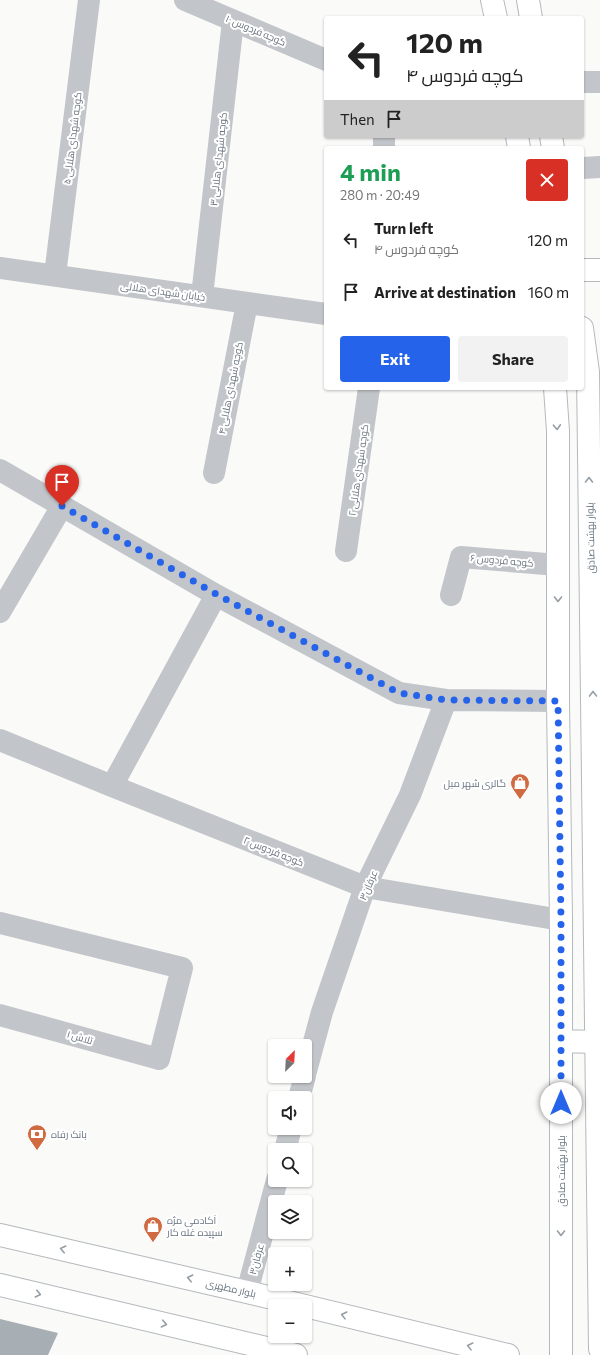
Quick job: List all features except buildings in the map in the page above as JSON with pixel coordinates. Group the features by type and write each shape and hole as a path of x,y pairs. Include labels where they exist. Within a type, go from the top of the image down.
{"street":[{"name":"کوچه شهدای هلالی ۵","path":"55,275 90,0"},
{"name":"کوچه فردوس ۱۰","path":"185,0 324,59"},
{"path":"492,0 496,16"},
{"path":"528,0 531,16"},
{"name":"کوچه شهدای هلالی ۳","path":"202,296 233,21"},
{"path":"584,82 600,82"},
{"path":"584,168 600,168"},
{"name":"خیابان شهدای هلالی","path":"0,268 324,314"},
{"path":"584,270 600,270"},
{"name":"کوچه شهدای هلالی ۴","path":"214,473 247,302"},
{"name":"بلوار بهشت صادق","path":"584,335 594,372 598,946 596,1042 600,1349"},
{"name":"کوچه شهدای هلالی ۲","path":"346,552 369,390"},
{"name":"بلوار بهشت صادق","path":"555,390 558,431 558,701 561,920 561,1355"},
{"path":"0,470 216,594 399,693 446,700 558,701"},
{"path":"3,601 62,506"},
{"name":"کوچه فردوس ۶","path":"451,595 460,557 558,565"},
{"path":"112,786 216,594"},
{"name":"عرفان۳","path":"312,1050 322,1012 365,887 410,795 446,700"},
{"name":"کوچه فردوس ۲","path":"0,740 365,887 561,920"},
{"name":"تلاش ۱","path":"0,923 182,968 159,1059 0,1015"},
{"path":"561,1041 596,1042"},
{"name":"عرفان۳","path":"247,1292 275,1187"},
{"name":"بلوار مطهری","path":"0,1235 247,1292 508,1355"},
{"path":"0,1285 296,1355"}],"place":[{"name":"گالری شهر مبل","path":"520,800"},
{"name":"بانک رفاه","path":"37,1151"},
{"name":"آکادمی مژه سپیده غله کار","path":"153,1243"}],"route":[{"path":"62,506 216,594 399,693 446,700 558,701 561,920 561,1103"}]}
